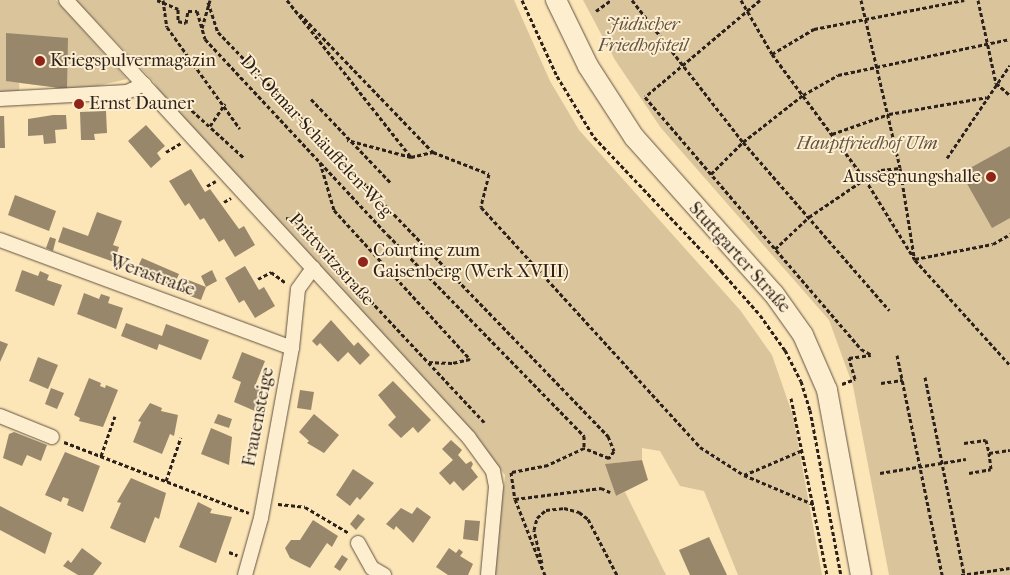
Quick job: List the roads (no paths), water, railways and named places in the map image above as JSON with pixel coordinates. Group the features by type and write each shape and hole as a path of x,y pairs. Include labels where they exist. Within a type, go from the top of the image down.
{"main road":[{"name":"Stuttgarter Straße","path":"556,0 588,66 623,121 670,180 785,308 810,349 827,390 861,575"}],"street":[{"name":"Prittwitzstraße","path":"66,0 469,438 493,471 496,487 488,575"},
{"path":"0,99 126,92 144,84"},
{"name":"Werastraße","path":"0,240 292,348"},
{"name":"Frauensteige","path":"245,575 261,518 262,503 292,348 298,292 304,276 313,268"},
{"path":"0,416 52,437"},
{"path":"358,543 372,568 384,575"}],"place":[{"name":"Kriegspulvermagazin","path":"40,61"},
{"name":"Ernst Dauner","path":"79,104"},
{"name":"Aussegnungshalle","path":"991,177"},
{"name":"Courtine zum Gaisenberg (Werk XVIII)","path":"363,262"}],"park label":[{"name":"Jüdischer Friedhofsteil","path":"643,36"},
{"name":"Hauptfriedhof Ulm","path":"867,144"}]}
